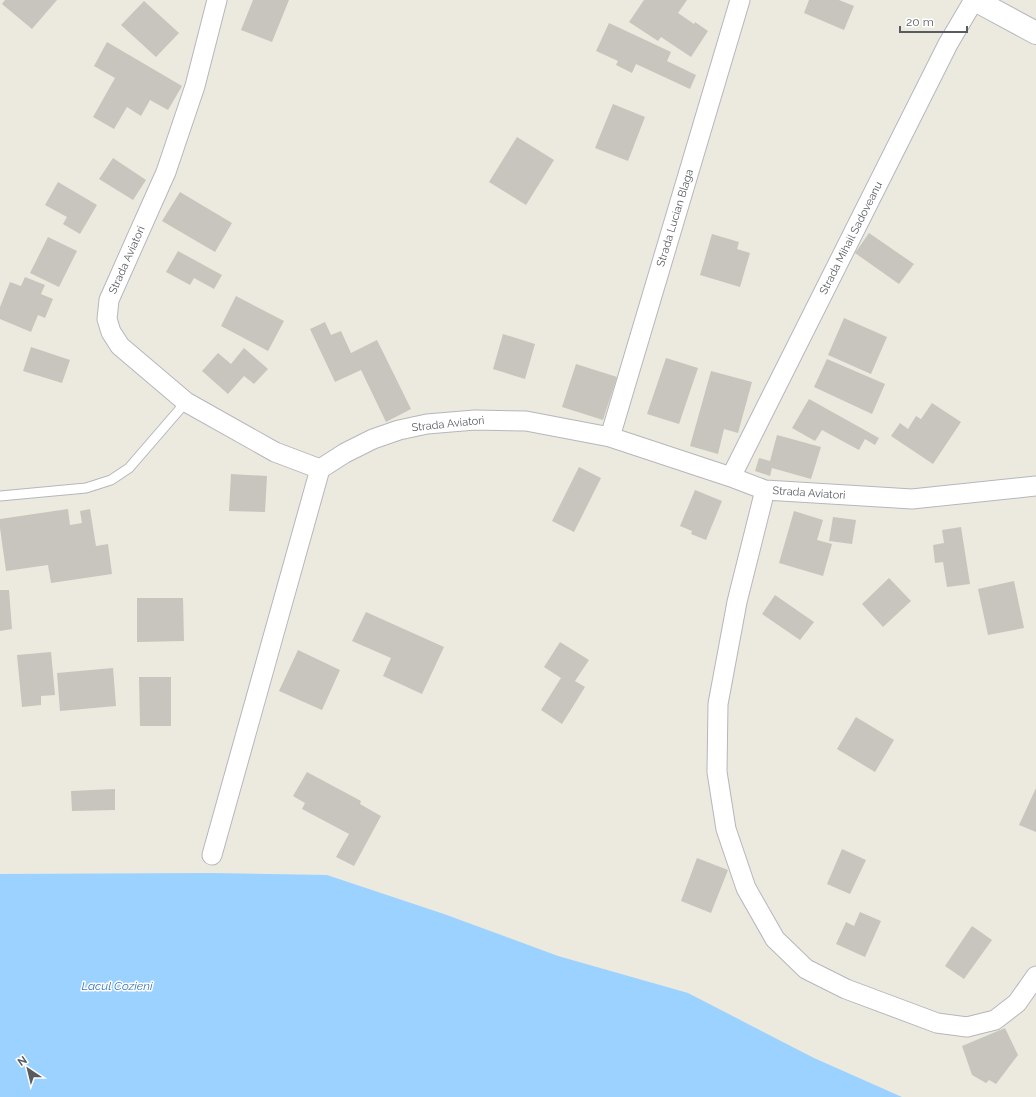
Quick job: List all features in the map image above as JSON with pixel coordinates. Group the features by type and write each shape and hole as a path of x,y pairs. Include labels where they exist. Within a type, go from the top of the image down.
{"main road":[{"path":"975,0 998,5 1036,33"}],"street":[{"name":"Strada Aviatori","path":"217,0 195,86 166,172 109,300 107,319 111,332 120,346 186,402 275,452 320,469 344,453 373,439 399,430 427,424 475,420 526,421 610,437 731,477 765,490 912,499 1036,486"},
{"name":"Strada Lucian Blaga","path":"610,437 740,0"},
{"name":"Strada Mihail Sadoveanu","path":"731,477 948,44 975,0"},
{"path":"212,855 320,469"},
{"path":"765,490 737,602 718,704 717,772 726,829 746,888 775,939 806,969 846,989 937,1023 967,1027 995,1020 1017,1003 1036,976"}],"lane":[{"path":"0,496 86,488 111,480 129,468 186,402"}],"water":[{"name":"Lacul Cozieni","path":"210,873 327,875 444,914 558,956 688,993 814,1058 902,1097 0,1097 0,874"}],"building":[{"path":"5,0 57,0 32,29 2,4"},
{"path":"253,0 289,0 272,42 241,30"},
{"path":"644,0 687,0 678,13 694,24 695,22 708,31 691,57 661,37 658,41 629,22"},
{"path":"809,0 839,0 854,6 844,30 804,13"},
{"path":"144,1 179,33 156,57 121,25"},
{"path":"609,23 671,52 667,61 696,75 690,89 636,64 632,73 616,65 618,61 596,51"},
{"path":"107,42 182,86 168,110 150,100 141,116 127,107 114,129 93,117 115,78 94,66"},
{"path":"613,104 645,117 628,161 595,148"},
{"path":"517,137 554,160 526,205 489,182"},
{"path":"113,158 146,180 133,200 99,179"},
{"path":"58,182 97,205 80,234 63,224 67,217 45,205"},
{"path":"180,192 232,223 215,252 162,221"},
{"path":"869,233 914,264 899,284 855,253"},
{"path":"712,234 739,242 737,249 750,253 740,287 700,275"},
{"path":"48,237 77,251 59,287 30,273"},
{"path":"178,251 222,275 214,289 194,278 190,285 166,272"},
{"path":"25,277 45,285 41,294 53,299 45,318 38,315 31,332 0,319 0,307 10,282 21,286"},
{"path":"236,296 284,321 268,351 221,326"},
{"path":"844,318 887,337 871,374 828,355"},
{"path":"325,322 331,335 341,331 351,353 377,340 411,409 386,422 361,370 335,382 310,329"},
{"path":"503,334 535,344 525,379 493,369"},
{"path":"31,347 70,360 62,383 23,371"},
{"path":"244,348 268,369 254,384 244,376 228,394 202,371 218,353 231,364"},
{"path":"666,358 698,368 679,424 647,414"},
{"path":"827,359 885,384 872,414 814,387"},
{"path":"576,364 617,377 603,420 562,407"},
{"path":"711,371 752,382 738,433 724,429 718,454 690,446"},
{"path":"809,399 879,438 875,445 865,439 859,450 822,430 815,441 792,428"},
{"path":"932,403 961,422 933,464 891,436 900,423 908,429 916,416 921,419"},
{"path":"777,435 821,447 811,479 772,468 770,476 755,471 759,458 770,461"},
{"path":"579,467 601,478 574,532 552,521"},
{"path":"231,474 267,476 265,512 229,511"},
{"path":"695,490 722,501 706,540 691,534 692,531 680,526"},
{"path":"68,509 70,525 82,523 80,511 90,509 96,546 108,544 112,574 51,583 48,565 6,571 0,519"},
{"path":"794,511 823,520 817,540 832,544 823,576 779,563"},
{"path":"833,517 856,520 852,544 829,541"},
{"path":"961,527 970,584 947,587 943,562 935,563 933,545 944,543 942,530"},
{"path":"889,578 911,601 883,627 862,604"},
{"path":"1014,581 1024,628 988,635 978,589"},
{"path":"0,590 9,590 12,629 0,631"},
{"path":"775,595 814,622 800,640 762,614"},
{"path":"137,598 183,598 184,641 137,642"},
{"path":"366,612 444,647 422,694 383,676 391,658 352,641"},
{"path":"560,642 589,660 575,681 585,687 562,724 541,710 561,678 544,667"},
{"path":"298,650 340,670 322,710 279,691"},
{"path":"51,652 55,695 41,696 41,705 22,707 17,655"},
{"path":"113,668 116,706 60,711 57,673"},
{"path":"139,677 171,677 171,726 140,726"},
{"path":"856,717 894,740 875,772 837,749"},
{"path":"307,772 361,801 360,804 381,816 354,866 336,857 349,834 302,809 305,803 293,796"},
{"path":"1036,788 1036,832 1019,825"},
{"path":"115,789 115,810 72,811 71,791"},
{"path":"842,849 866,860 850,894 827,884"},
{"path":"697,858 728,870 711,913 681,901"},
{"path":"860,912 881,921 865,957 836,944 846,922 854,926"},
{"path":"972,926 992,940 964,979 945,966"},
{"path":"1005,1028 1018,1055 996,1084 989,1080 986,1083 972,1075 962,1046"}]}
